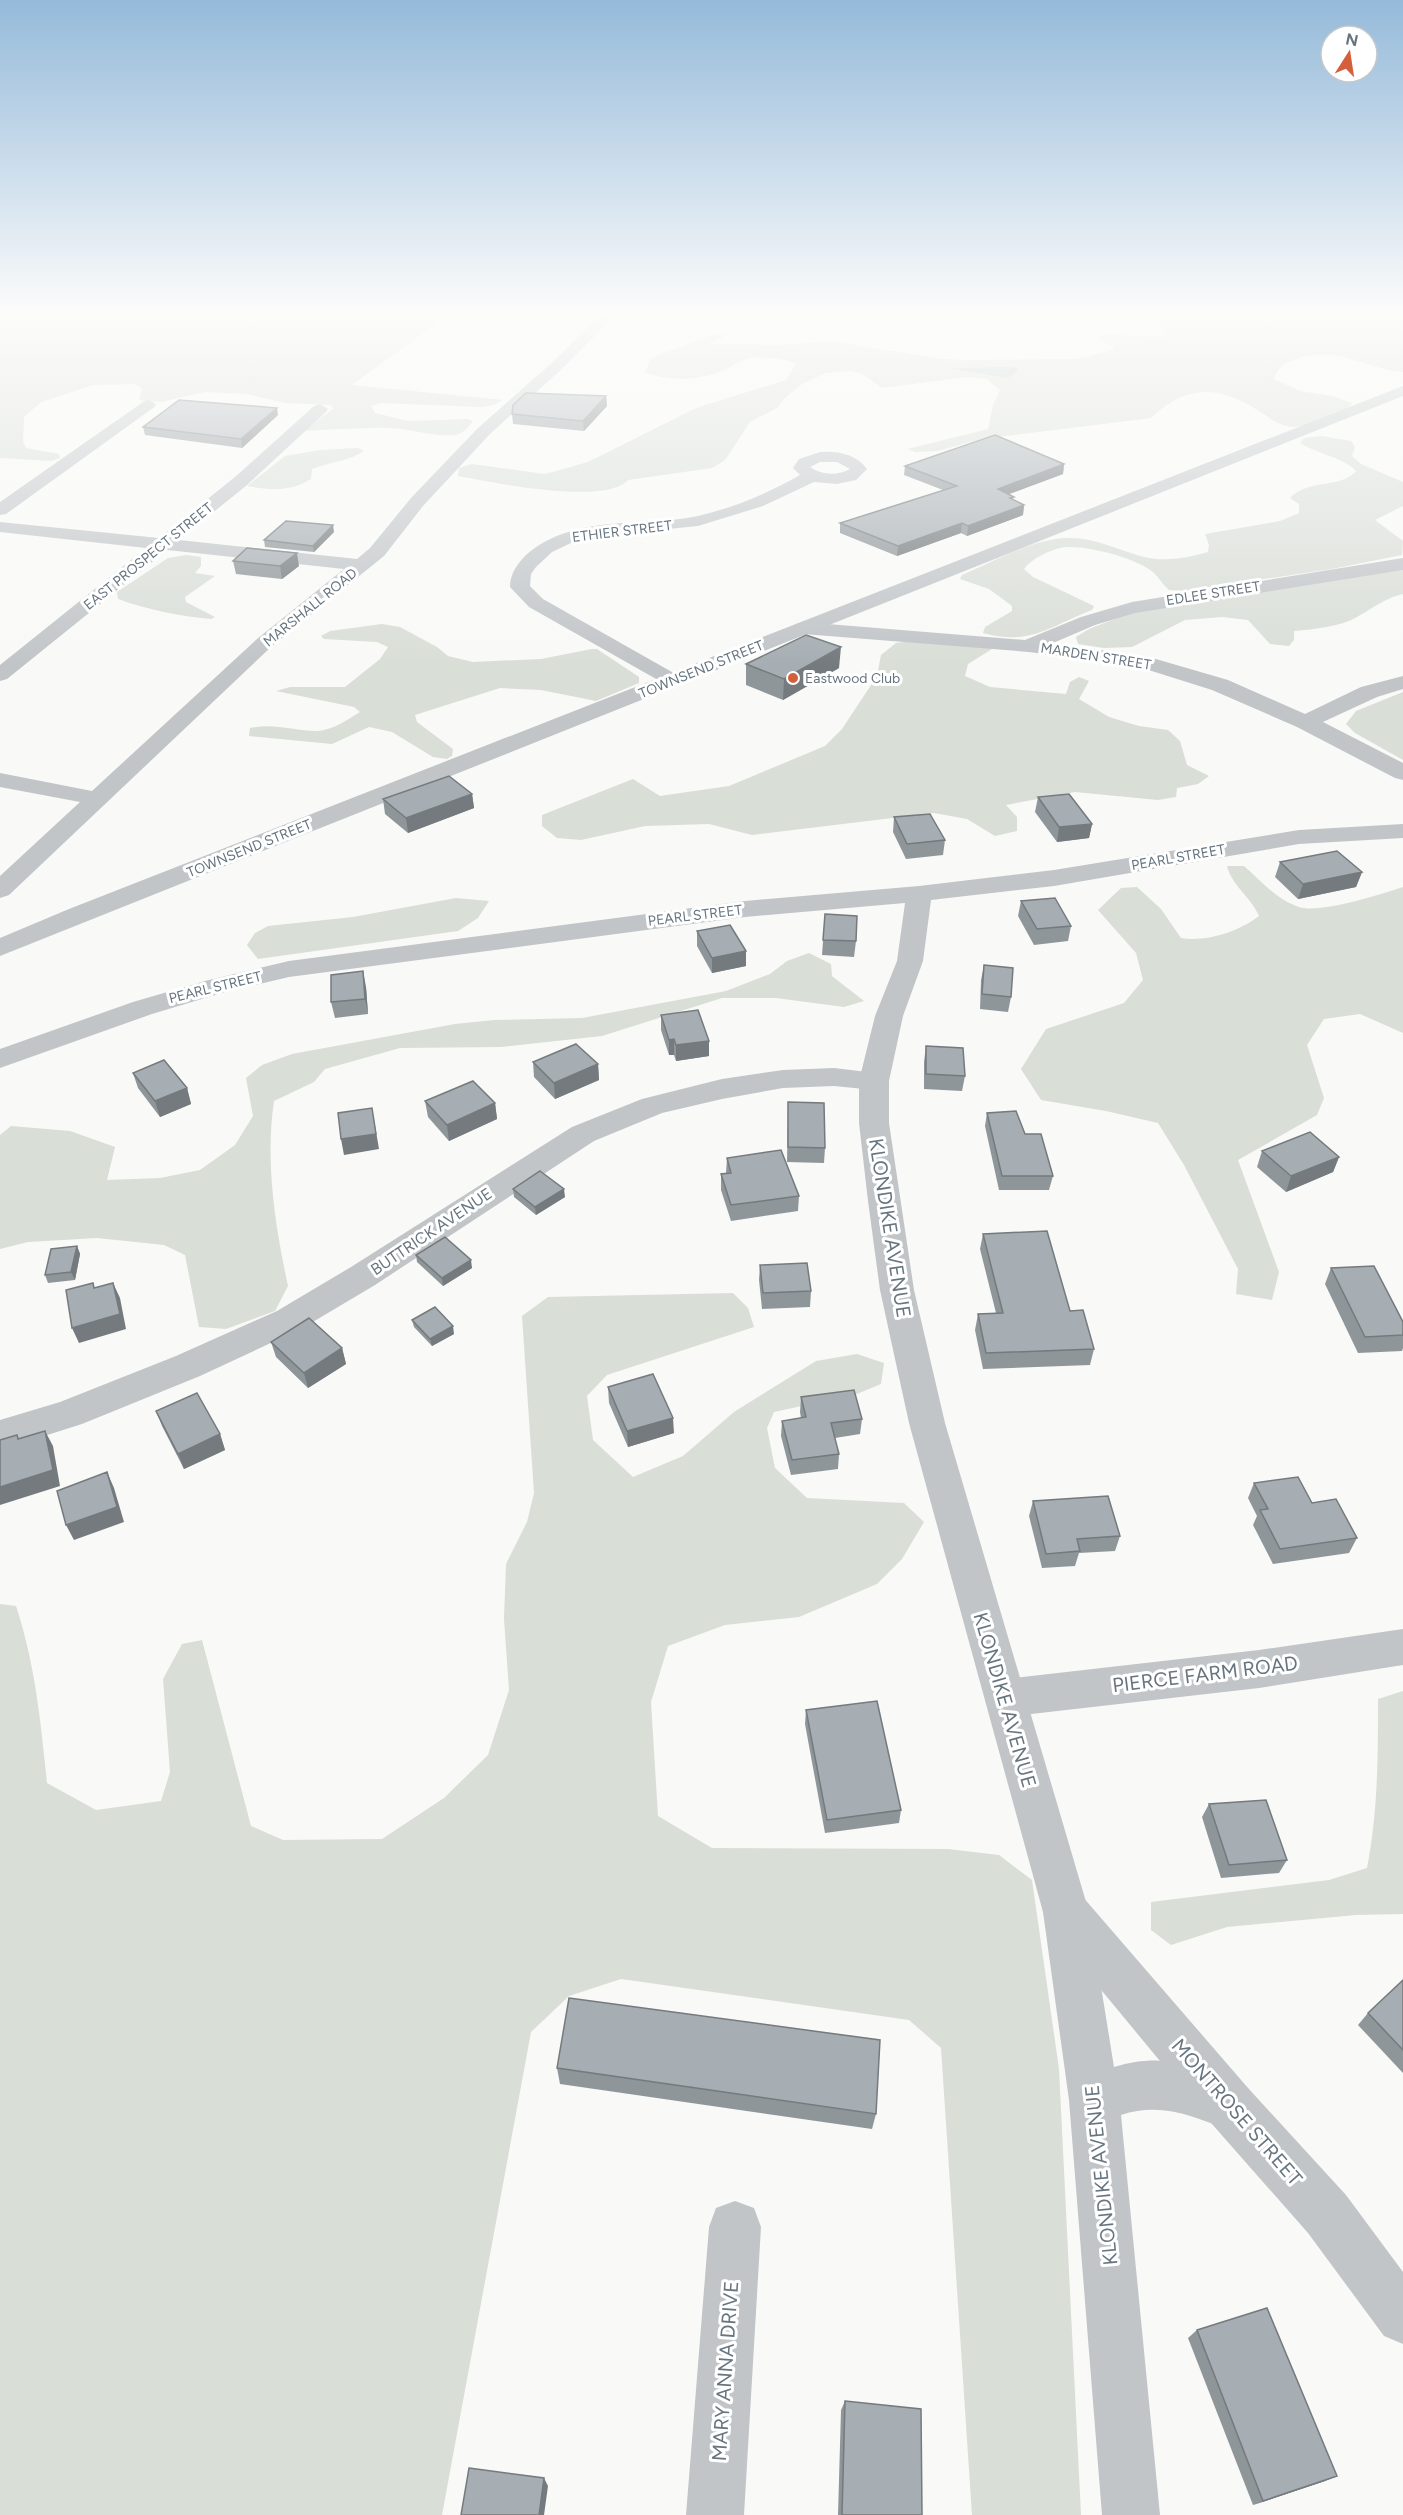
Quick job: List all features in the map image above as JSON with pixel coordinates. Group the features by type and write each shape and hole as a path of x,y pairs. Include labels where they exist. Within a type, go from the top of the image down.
{"street":[{"path":"0,510 111,431"},
{"name":"EAST PROSPECT STREET","path":"0,675 241,481 295,431"},
{"name":"MARSHALL ROAD","path":"0,890 264,643 377,552 417,502 483,431"},
{"name":"TOWNSEND STREET","path":"0,948 78,915 1301,431"},
{"name":"ETHIER STREET","path":"672,680 536,603 520,587 520,577 526,566 541,551 566,538 606,530 672,525 705,519 761,502 791,489 812,476"},
{"path":"0,527 361,565"},
{"name":"EDLEE STREET","path":"1029,646 1088,621 1132,608 1403,564"},
{"name":"MARDEN STREET","path":"803,628 1029,646 1121,657 1169,668 1220,684 1305,722 1403,773"},
{"path":"1305,722 1369,692 1403,682"},
{"path":"0,780 99,799"},
{"name":"PEARL STREET","path":"0,1059 125,1011 234,980 289,969 744,909 919,894 1054,878 1299,837 1403,831"},
{"name":"KLONDIKE AVENUE","path":"919,894 910,961 889,1016 874,1081 874,1124 897,1290 927,1423 1066,1912 1094,2100 1131,2515"},
{"name":"BUTTRICK AVENUE","path":"0,1435 69,1414 188,1366 289,1320 384,1264 583,1134 653,1106 722,1089 783,1079 834,1077 874,1081"},
{"name":"PIERCE FARM ROAD","path":"1006,1698 1259,1669 1403,1647"},
{"name":"MONTROSE STREET","path":"1066,1912 1230,2106 1327,2214 1403,2318"},
{"path":"1094,2100 1118,2089 1161,2082 1196,2090 1230,2106"},
{"name":"MARY ANNA DRIVE","path":"715,2515 735,2227"}],"shaded area":[{"path":"0,431 23,431 23,442 26,448 59,454 60,458 51,461 0,458"},
{"path":"416,431 464,431 455,435"},
{"path":"649,431 744,431 725,460 712,468 628,480 615,488 596,491 547,490 458,476 459,468 472,464 545,474 588,462"},
{"path":"979,431 1043,431 981,439 938,451 915,452 908,449"},
{"path":"1322,436 1351,441 1355,447 1352,456 1361,464 1403,482 1403,506 1375,520 1403,541 1402,555 1332,569 1183,591 1169,590 1146,567 1122,557 1081,548 1060,548 1040,556 1024,569 1033,577 1094,606 1092,610 1028,636 1014,637 983,633 985,627 1012,611 1012,606 989,589 960,579 962,575 1014,552 1055,539 1077,538 1144,557 1160,559 1184,558 1208,552 1209,545 1205,534 1280,521 1299,513 1299,504 1290,498 1298,492 1316,485 1342,480 1350,477 1356,471 1345,463 1300,443 1304,438"},
{"path":"358,448 364,451 312,469 311,479 296,486 272,489 247,486 285,456 320,450"},
{"path":"186,555 201,557 201,566 195,573 215,576 185,597 186,602 215,617 211,619 175,614 118,599 117,592 168,558"},
{"path":"1403,569 1403,594 1343,623 1294,631 1294,640 1289,646 1270,644 1248,620 1222,617 1185,620 1132,647 1104,648 1078,644 1076,637 1089,629 1135,611"},
{"path":"382,624 400,627 437,647 448,656 473,662 541,659 597,649 639,677 639,683 596,701 541,690 500,688 415,715 417,722 453,749 452,756 447,759 433,757 392,732 369,727 332,744 249,736 250,728 259,727 309,731 329,729 360,712 354,707 276,691 290,687 345,687 380,659 388,647 377,642 324,639 321,636 330,631"},
{"path":"918,640 983,645 992,649 968,664 965,676 990,687 1066,694 1070,682 1079,677 1089,681 1079,699 1109,717 1139,726 1168,730 1180,741 1187,765 1209,776 1198,784 1177,788 1176,797 1158,800 1075,792 1006,805 1017,817 1017,831 995,836 967,819 934,813 752,835 709,824 645,826 581,840 557,838 542,826 542,815 633,779 660,796 729,786 825,746 842,729 877,676 881,655 896,643"},
{"path":"1403,692 1403,760 1355,733 1346,724 1356,711"},
{"path":"1227,866 1244,866 1270,890 1299,907 1335,906 1403,887 1403,1033 1360,1014 1324,1019 1307,1045 1324,1098 1317,1115 1238,1160 1279,1272 1272,1300 1236,1294 1238,1269 1184,1165 1158,1123 1041,1100 1021,1069 1046,1029 1124,1003 1143,980 1136,953 1098,910 1121,888 1137,887 1161,909 1181,938 1222,935 1242,927 1259,916 1233,880"},
{"path":"456,898 489,901 478,918 458,931 258,959 247,945 255,933 268,926 353,917"},
{"path":"809,953 831,964 832,976 864,1001 844,1007 776,998 722,998 602,1036 501,1047 400,1048 325,1069 314,1082 274,1101 271,1124 271,1171 279,1240 288,1286 275,1311 226,1329 199,1327 185,1255 164,1245 97,1238 28,1242 0,1249 0,1135 11,1126 70,1131 115,1147 107,1180 160,1178 200,1170 235,1145 253,1116 246,1078 262,1065 292,1054 455,1024 494,1020 582,1018 726,991 770,974 787,961"},
{"path":"733,1293 748,1308 754,1327 607,1375 587,1396 593,1440 633,1477 683,1456 734,1412 816,1361 857,1354 884,1363 881,1384 857,1394 774,1412 767,1428 775,1468 807,1498 904,1503 924,1522 902,1559 877,1584 799,1617 725,1625 668,1646 651,1702 658,1816 712,1848 948,1849 999,1855 1032,1880 1059,2069 1081,2515 972,2515 941,2048 909,2020 621,1979 569,1996 531,2032 442,2515 0,2515 0,1604 16,1606 23,1628 36,1694 47,1783 96,1810 161,1801 170,1772 163,1679 182,1644 202,1640 251,1826 283,1840 382,1839 444,1798 488,1755 509,1690 504,1619 506,1564 527,1522 534,1493 522,1316 548,1297"},
{"path":"1403,1691 1403,1914 1356,1915 1227,1927 1171,1945 1151,1930 1151,1902 1329,1880 1367,1868 1375,1805 1378,1699"}],"building":[{"path":"179,431 250,431 241,439"},
{"path":"995,435 1064,464 998,489 1024,505 968,526 962,523 898,546 840,523 957,486 905,466"},
{"path":"286,521 333,525 313,546 264,540"},
{"path":"247,548 297,553 280,566 233,561"},
{"path":"806,635 841,647 784,679 746,664"},
{"path":"449,776 472,794 406,818 383,799"},
{"path":"1069,794 1092,824 1059,827 1038,797"},
{"path":"930,814 945,840 907,844 894,817"},
{"path":"1337,851 1362,872 1303,884 1280,862"},
{"path":"1055,898 1071,926 1037,929 1021,901"},
{"path":"825,914 857,916 856,941 823,940"},
{"path":"730,925 746,951 712,958 697,931"},
{"path":"984,965 1013,968 1011,997 982,994"},
{"path":"363,971 365,999 331,1002 331,975"},
{"path":"698,1010 709,1041 676,1045 674,1039 669,1040 661,1015"},
{"path":"576,1044 598,1064 554,1083 533,1062"},
{"path":"926,1046 963,1048 965,1076 926,1074"},
{"path":"164,1060 187,1088 155,1101 133,1073"},
{"path":"473,1081 495,1103 447,1125 425,1101"},
{"path":"788,1102 824,1103 825,1148 788,1147"},
{"path":"372,1108 376,1134 341,1139 338,1113"},
{"path":"1016,1111 1025,1134 1041,1134 1053,1176 1002,1176 987,1113"},
{"path":"1310,1132 1339,1157 1291,1176 1262,1151"},
{"path":"781,1150 799,1196 731,1205 721,1174 731,1173 727,1158"},
{"path":"540,1171 564,1189 535,1207 513,1189"},
{"path":"1047,1231 1070,1311 1083,1310 1094,1349 986,1353 978,1314 1003,1313 983,1234"},
{"path":"445,1237 471,1260 442,1278 416,1255"},
{"path":"77,1246 71,1272 45,1275 51,1249"},
{"path":"807,1263 811,1291 763,1293 760,1265"},
{"path":"1374,1266 1403,1322 1403,1335 1365,1337 1331,1268"},
{"path":"93,1283 94,1288 113,1283 120,1314 72,1328 66,1290"},
{"path":"435,1307 453,1326 430,1339 412,1320"},
{"path":"309,1318 342,1348 304,1373 271,1342"},
{"path":"653,1374 673,1418 627,1431 608,1387"},
{"path":"854,1390 862,1419 831,1423 839,1454 792,1460 782,1421 806,1417 801,1397"},
{"path":"197,1393 220,1434 178,1454 156,1411"},
{"path":"45,1431 53,1470 0,1487 0,1440 17,1435 18,1439"},
{"path":"107,1472 117,1507 66,1525 57,1491"},
{"path":"1298,1477 1312,1503 1336,1499 1357,1538 1280,1549 1260,1510 1268,1509 1254,1483"},
{"path":"1108,1496 1120,1536 1077,1539 1080,1551 1046,1554 1033,1501"},
{"path":"877,1701 901,1810 827,1820 806,1710"},
{"path":"1266,1800 1287,1860 1229,1865 1209,1804"},
{"path":"1403,1980 1403,2050 1368,2013"},
{"path":"569,1998 880,2040 876,2114 557,2068"},
{"path":"1267,2308 1337,2476 1263,2501 1197,2330"},
{"path":"845,2401 921,2409 922,2515 842,2515"},
{"path":"469,2468 544,2478 539,2515 461,2515"}],"place":[{"name":"Eastwood Club","path":"793,678"}]}
